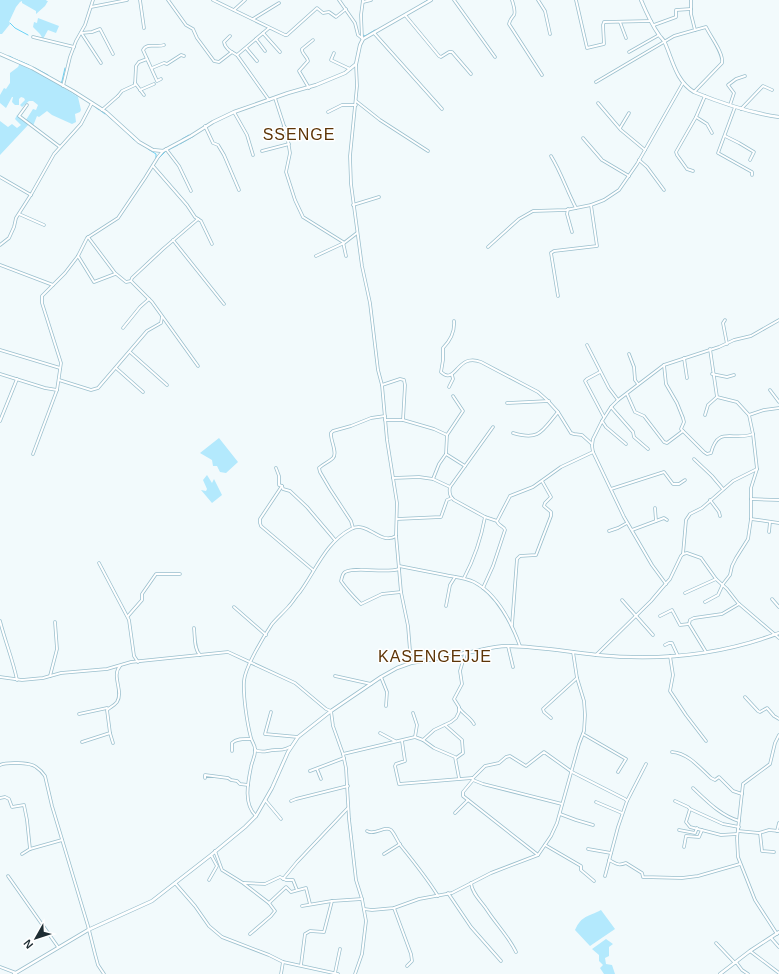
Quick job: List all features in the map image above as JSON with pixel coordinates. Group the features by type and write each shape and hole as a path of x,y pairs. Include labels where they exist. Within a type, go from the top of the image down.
{"street":[{"path":"63,86 68,62 82,33 93,0"},
{"path":"91,7 127,0"},
{"path":"140,0 144,28"},
{"path":"168,0 186,25 193,29 197,38 214,61 219,62 232,52"},
{"path":"213,0 283,34 287,34 317,8 323,13 329,12 336,17 346,9"},
{"path":"234,10 245,0"},
{"path":"339,0 355,23 359,36 363,39"},
{"path":"371,0 363,1 361,15 363,39 360,45 356,64 356,105 350,168 353,206 362,266 370,303 378,370 382,385 396,502 396,535 401,592 408,626 411,663"},
{"path":"363,39 431,0"},
{"path":"454,0 495,57"},
{"path":"512,0 515,11 509,21 509,24 542,75"},
{"path":"538,0 545,10 550,34"},
{"path":"576,0 587,48 604,44 604,23 652,21"},
{"path":"641,0 659,35 664,41 675,69 683,82 694,92 741,109 758,114 779,117"},
{"path":"691,0 695,30"},
{"path":"253,19 279,3"},
{"path":"654,25 676,17 676,10 691,9"},
{"path":"405,15 439,56 441,57 449,52 452,52 471,74"},
{"path":"620,22 626,38"},
{"path":"596,82 674,36 706,27 723,60 722,63 694,92"},
{"path":"237,55 269,28"},
{"path":"82,33 100,29 113,54"},
{"path":"82,33 101,63"},
{"path":"264,33 280,52"},
{"path":"374,33 442,109"},
{"path":"629,52 659,35"},
{"path":"230,36 224,40 224,43 237,55 269,100"},
{"path":"33,37 74,47"},
{"path":"256,39 266,51"},
{"path":"309,88 298,71 308,61 302,52 302,49 313,40"},
{"path":"161,79 157,80 143,50 145,46 164,45"},
{"path":"246,48 257,61"},
{"path":"334,53 332,60 351,69"},
{"path":"0,54 32,68 92,103 139,142 155,151 166,150 205,126 234,112 309,88 342,75 356,64"},
{"path":"152,68 166,63 167,64 181,55 184,56"},
{"path":"144,95 135,83 136,66 139,62 147,59"},
{"path":"730,105 734,93 728,85 745,76"},
{"path":"488,247 519,219 533,211 568,209 591,205 613,195 621,188 639,160 683,82"},
{"path":"102,110 122,91 135,83"},
{"path":"140,90 154,84"},
{"path":"741,109 763,86 772,90"},
{"path":"693,171 687,169 676,154 696,117 705,96"},
{"path":"275,98 289,144 290,158 286,174 293,195 302,215 344,243 346,256"},
{"path":"356,101 380,120 428,152"},
{"path":"0,245 9,238 16,218 48,164 60,147 81,124 92,103"},
{"path":"598,103 632,140 645,150"},
{"path":"27,105 19,116 60,147"},
{"path":"328,112 342,105 356,105"},
{"path":"735,107 719,154 751,171 752,175"},
{"path":"234,112 247,135 253,155"},
{"path":"620,128 629,113"},
{"path":"696,117 707,124 712,133"},
{"path":"205,126 213,143 218,145 224,155 239,190"},
{"path":"270,134 285,127"},
{"path":"725,136 754,152 750,160"},
{"path":"583,138 602,160 629,176"},
{"path":"262,152 289,144"},
{"path":"166,150 179,166 191,191"},
{"path":"155,151 158,157"},
{"path":"32,454 57,390 61,363 42,303 42,296 65,273 78,256 85,240 118,218 163,151"},
{"path":"551,156 560,170 564,184 576,208"},
{"path":"639,160 648,167 664,190"},
{"path":"153,166 198,219 201,220 212,244"},
{"path":"0,177 31,195"},
{"path":"353,206 379,197"},
{"path":"558,296 551,253 554,251 597,246 591,205"},
{"path":"568,209 572,232"},
{"path":"19,214 44,225"},
{"path":"88,237 116,274 124,282 131,281 132,278 173,240 198,219"},
{"path":"316,256 344,243 357,233"},
{"path":"173,240 224,304"},
{"path":"78,256 94,282 116,274"},
{"path":"0,265 53,285"},
{"path":"131,281 149,299 198,366"},
{"path":"123,328 140,307 149,299"},
{"path":"59,380 95,390 116,368 147,331 160,323 162,317"},
{"path":"725,320 723,323 727,344"},
{"path":"666,584 652,565 627,523 593,452 592,444 604,417 611,407 664,365 754,335 779,320"},
{"path":"452,375 449,376 441,372 443,348 454,331 454,321"},
{"path":"587,345 600,372 618,400"},
{"path":"710,349 712,374 717,397"},
{"path":"0,350 60,368"},
{"path":"130,352 167,385"},
{"path":"629,354 634,367 637,384 640,384"},
{"path":"684,358 687,378"},
{"path":"448,388 453,379 452,375 456,370 470,359 475,359 538,392 549,401 558,412 571,433 582,435 592,444"},
{"path":"664,365 666,384 677,403 683,418 683,425 681,428 683,432 708,454 710,453 714,442 719,437 747,436 753,434"},
{"path":"116,368 143,392"},
{"path":"600,372 585,381 604,417"},
{"path":"0,374 16,380 57,390"},
{"path":"712,374 727,377 734,376"},
{"path":"382,385 400,379 404,380 403,420"},
{"path":"0,421 16,380"},
{"path":"770,390 778,400"},
{"path":"627,394 635,411 644,416 664,442 667,443 683,432"},
{"path":"433,479 439,464 446,454 447,435 463,411 454,396"},
{"path":"705,415 708,406 717,397"},
{"path":"705,602 716,596 730,575 736,558 748,539 751,519 752,487 758,469 749,415 737,402 717,397"},
{"path":"507,403 549,401"},
{"path":"611,407 633,432 634,437 648,449"},
{"path":"749,415 763,410 779,408"},
{"path":"513,433 527,437 535,436 558,412"},
{"path":"353,528 351,521 330,489 319,468 333,458 334,455 331,437 331,433 333,431 371,418 385,418 403,420 434,429 447,435"},
{"path":"602,421 606,427 626,444"},
{"path":"483,588 493,566 505,530 503,527 498,525 496,521 485,517 452,498 449,491 450,487 493,427"},
{"path":"496,521 510,496 530,488 561,467 593,452"},
{"path":"446,454 465,466"},
{"path":"694,459 723,489"},
{"path":"276,468 279,476 279,484 282,486 283,490 290,492 307,507 335,540"},
{"path":"596,655 666,584 683,554 684,528 690,514 702,508 723,489 740,477 758,469"},
{"path":"611,488 664,472 673,484 679,484 684,480"},
{"path":"392,478 419,477 433,479 450,487"},
{"path":"512,625 517,559 520,556 536,555 551,516 551,512 544,506 550,499 550,496 542,481"},
{"path":"282,486 260,519 261,526 313,570"},
{"path":"396,518 441,517 447,500 452,498"},
{"path":"751,499 779,500"},
{"path":"710,500 720,513 720,516"},
{"path":"655,508 656,521"},
{"path":"464,578 471,565 478,545 485,517"},
{"path":"632,530 666,518 667,520"},
{"path":"751,519 779,523"},
{"path":"769,532 770,522"},
{"path":"609,531 627,523"},
{"path":"256,816 248,802 248,785 255,750 251,739 244,694 244,679 250,662 273,623 289,606 335,540 353,528 360,526 379,536 393,538 396,535"},
{"path":"683,554 688,553 701,558 716,579 723,584 739,604 779,638"},
{"path":"99,564 128,616 134,656 138,662"},
{"path":"401,592 382,594 361,604 352,596 342,581 342,576 345,572 349,571 391,571 399,567 464,578 483,588 498,604 512,625 520,646"},
{"path":"128,616 142,600 142,594 156,574 180,574"},
{"path":"446,606 450,585 455,577"},
{"path":"685,593 716,579"},
{"path":"772,599 779,607"},
{"path":"622,600 653,635"},
{"path":"689,624 690,620 694,618 720,614 739,604"},
{"path":"234,607 266,635"},
{"path":"660,616 672,610 680,625 689,624"},
{"path":"0,621 5,641 14,665 17,680"},
{"path":"50,676 57,649 55,622"},
{"path":"689,624 706,652"},
{"path":"194,628 197,648 200,655"},
{"path":"0,967 15,973 88,930 144,905 160,895 211,855 256,816 266,801 290,747 298,737 331,711 397,668 411,663 465,654 499,646 520,646 596,655 646,658 678,656 737,646 779,632"},
{"path":"665,645 672,643 678,656"},
{"path":"508,646 512,667"},
{"path":"0,677 17,680 102,670 138,662 228,652 295,684 326,709 331,711"},
{"path":"364,909 372,910 394,908 413,901 452,893 491,873 538,855 553,832 560,814 585,725 585,707 573,652"},
{"path":"465,654 460,672 462,684 454,699 463,715 468,717 474,724"},
{"path":"670,656 673,675 670,691 686,715 706,740"},
{"path":"79,714 107,708 116,704 118,700 117,669 121,665"},
{"path":"335,676 371,684"},
{"path":"381,677 387,692 386,706"},
{"path":"550,718 543,709 578,678"},
{"path":"745,697 758,711 760,712 767,708 779,719"},
{"path":"423,740 434,730 446,725 456,718 459,712 459,707"},
{"path":"107,708 110,733 113,743"},
{"path":"331,711 333,726 344,758 348,786 348,808 356,880 362,899 366,921 362,954 355,974"},
{"path":"270,712 265,734 298,737"},
{"path":"414,713 417,725 415,737"},
{"path":"446,725 462,740 463,753 456,758"},
{"path":"82,742 110,733"},
{"path":"380,733 396,742"},
{"path":"583,734 626,759 618,772"},
{"path":"720,974 750,951 778,933 755,900 740,864 736,850 744,782 770,764 775,742 779,736"},
{"path":"343,754 415,737 456,758"},
{"path":"232,751 233,741 251,739"},
{"path":"402,741 404,761 396,764 395,766 399,784 460,778 473,779 483,784 562,804"},
{"path":"255,750 262,753 274,750 285,750 290,747"},
{"path":"538,855 468,800 462,793 485,766 499,763 510,756 526,766 544,752 572,772 627,801"},
{"path":"672,752 681,754 713,779 719,777 733,791 742,794"},
{"path":"310,771 344,758"},
{"path":"456,758 460,778"},
{"path":"0,765 9,763 33,765 43,773 98,966 104,974"},
{"path":"605,876 622,813 646,764"},
{"path":"317,768 321,779"},
{"path":"204,778 205,775 228,778 237,781 240,784 248,785"},
{"path":"291,801 348,786"},
{"path":"693,788 718,811 729,818 739,821"},
{"path":"0,798 6,797 9,799 12,806 24,805 28,820 30,849"},
{"path":"455,813 468,800"},
{"path":"266,801 280,819"},
{"path":"675,801 723,824 739,827"},
{"path":"596,802 622,813"},
{"path":"283,879 296,862 348,808"},
{"path":"690,809 687,824 690,827 721,835 760,833 768,830 778,831 779,823"},
{"path":"560,814 593,825"},
{"path":"679,830 695,833 697,828"},
{"path":"367,831 372,833 390,829 438,896"},
{"path":"684,847 686,836 699,837 702,830"},
{"path":"760,833 762,851 774,852"},
{"path":"22,854 30,849 62,840"},
{"path":"384,854 400,844"},
{"path":"545,845 581,866 581,870 594,881"},
{"path":"588,849 611,853"},
{"path":"215,851 222,870"},
{"path":"209,880 216,870 216,864 211,855"},
{"path":"609,860 622,866 626,863 642,873 644,877 657,878 698,876 740,864"},
{"path":"216,870 222,870 243,883 269,903 274,909 274,912 250,934"},
{"path":"8,876 58,947"},
{"path":"243,883 265,884 278,878 293,880 297,890"},
{"path":"175,883 217,934 283,962 337,973 340,949"},
{"path":"471,883 473,891 516,952"},
{"path":"269,903 284,887 290,892 305,888 307,889 310,904"},
{"path":"448,893 471,927 501,961"},
{"path":"302,906 332,901 362,899"},
{"path":"301,965 305,934 310,931 324,932 332,901"},
{"path":"394,908 411,954 412,961 407,966"},
{"path":"771,938 779,947"},
{"path":"716,943 742,970 748,974"},
{"path":"750,951 779,973"},
{"path":"281,974 283,962"}],"shaded area":[{"path":"0,0 48,1 36,14 36,11 22,3 22,1 20,2 9,22 10,24 2,34 0,34"},
{"path":"38,18 59,26 56,33 48,30 43,39 33,27 34,22 37,23"},
{"path":"20,63 65,87 64,88 78,97 81,110 75,114 76,122 72,124 52,115 47,111 39,117 37,116 33,126 26,120 33,109 36,110 38,105 33,101 29,101 22,107 20,105 25,100 24,98 21,97 19,99 19,105 15,105 12,102 12,97 6,108 0,103 0,95 4,88 6,89 10,83 10,73 18,67"},
{"path":"17,115 29,124 0,155 0,121 8,127 12,124 17,128 21,125 15,119"},
{"path":"219,438 238,462 226,473 220,472 217,466 213,466 212,460 200,453"},
{"path":"207,475 212,483 214,479 222,495 212,503 201,490 206,491 207,489 203,480"},
{"path":"601,910 615,929 590,946 575,930 583,919"},
{"path":"606,939 613,944 609,947 609,956 605,958 606,964 612,965 615,974 604,974 600,968 603,965 599,961 599,955 592,949"}],"waterway":[{"path":"420,5 428,0"},
{"path":"10,23 15,28 28,35"},
{"path":"363,35 365,36 375,30"},
{"path":"9,56 13,58"},
{"path":"15,59 29,65"},
{"path":"35,68 48,75"},
{"path":"61,83 65,68"},
{"path":"42,75 55,82"},
{"path":"67,89 78,96"},
{"path":"93,105 99,110"},
{"path":"101,111 105,114"},
{"path":"107,115 120,126"},
{"path":"127,133 134,140"},
{"path":"182,139 189,135"},
{"path":"180,144 194,136"},
{"path":"141,144 147,148"},
{"path":"168,150 178,145"},
{"path":"148,149 156,154 156,158"},
{"path":"159,158 166,151"}],"district":[{"name":"SSENGE","path":"299,134"},
{"name":"KASENGEJJE","path":"435,656"}]}
